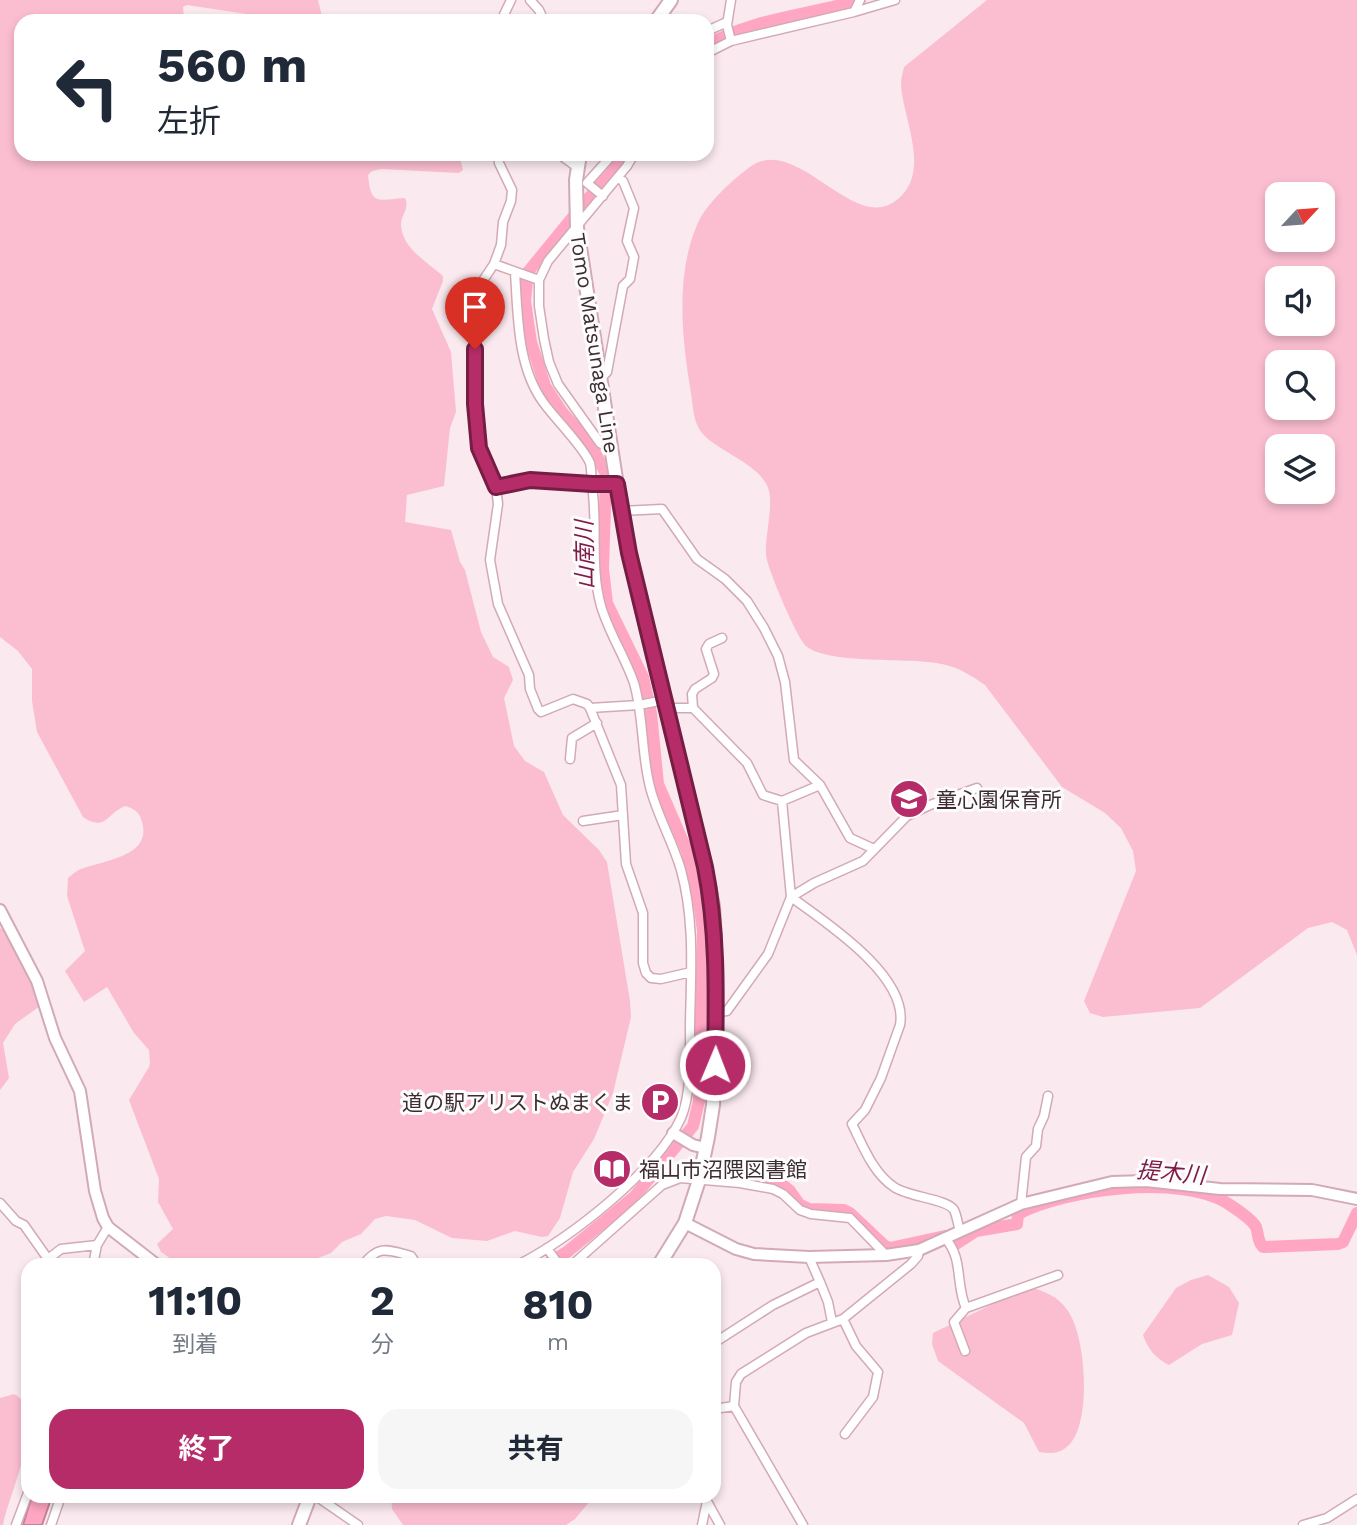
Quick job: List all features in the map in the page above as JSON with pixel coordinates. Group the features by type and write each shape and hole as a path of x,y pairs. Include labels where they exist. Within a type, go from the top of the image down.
{"main road":[{"name":"Tomo Matsunaga Line","path":"579,161 577,226 612,450 614,484 662,703 713,906 716,1012 713,1105 699,1146 699,1180 685,1223 663,1258"},
{"path":"299,1525 307,1503"}],"street":[{"path":"530,0 541,14"},
{"path":"731,40 727,23 732,0"},
{"path":"714,49 731,40 857,7 895,0"},
{"path":"714,28 727,23"},
{"path":"499,161 512,190 511,201 503,222 501,245 494,264 472,297 479,448 496,487 498,504 490,560 498,604 529,675 530,689 538,709 541,712 573,699 587,704 597,723 621,785 628,874 643,913 643,963 646,973 651,978 661,979 691,972"},
{"path":"601,195 587,183 607,161"},
{"path":"612,450 600,443 558,384 544,339 537,280 565,238 630,161"},
{"path":"601,377 607,372 623,286 629,279 634,257 627,241 634,208 623,181 618,177"},
{"path":"494,264 537,280"},
{"path":"517,274 520,334 528,371 541,400 589,461 594,484 594,568 599,600 641,705 645,763 650,790 681,870 690,909 691,972 690,1059 685,1105 675,1134 613,1198 548,1250 532,1258"},
{"path":"496,487 530,480 614,484"},
{"path":"621,511 662,509 697,559 725,579 747,601 778,656 789,708 794,760 820,785 850,838 874,849"},
{"path":"693,708 692,694 695,689 714,674 706,649 709,644 722,638"},
{"path":"590,708 662,703 693,708 747,763 763,795 782,801 820,785"},
{"path":"570,759 572,738 597,723"},
{"path":"791,897 814,883 863,861 907,816 976,788"},
{"path":"716,1012 727,1011 768,954 791,897 782,801"},
{"path":"583,821 623,815"},
{"path":"791,897 836,929 889,980 901,1017 900,1025 881,1078 865,1111 852,1124 878,1171 888,1182 905,1194 949,1205 954,1210 960,1231"},
{"path":"0,910 37,981 55,1038 80,1091 95,1191 103,1218 108,1227 149,1258"},
{"path":"1021,1204 1026,1157 1036,1146 1048,1096"},
{"path":"675,1134 699,1146"},
{"path":"580,1258 662,1185 680,1178 773,1189 783,1194 800,1210 811,1214 850,1218 887,1255"},
{"path":"685,1223 736,1249 754,1254 809,1257 887,1255 919,1250 1021,1204 1112,1182 1146,1181 1220,1189 1312,1190 1357,1199"},
{"path":"0,1203 16,1221 24,1225 47,1258"},
{"path":"94,1258 97,1245 108,1227"},
{"path":"945,1238 957,1256 962,1301 966,1308"},
{"path":"49,1258 61,1249 97,1245"},
{"path":"368,1258 372,1253 388,1249 412,1258"},
{"path":"548,1250 554,1258"},
{"path":"803,1525 734,1406 736,1382 741,1374 806,1333 843,1319 911,1264 918,1256 919,1250"},
{"path":"809,1257 828,1302 831,1322"},
{"path":"965,1350 954,1321 966,1308 1058,1275"},
{"path":"721,1339 773,1306 820,1282"},
{"path":"843,1319 856,1346 878,1372 873,1397 845,1434"},
{"path":"721,1408 734,1406"},
{"path":"1303,1525 1327,1518 1357,1499"},
{"path":"16,1525 24,1503"},
{"path":"51,1525 59,1503"},
{"path":"326,1503 358,1525"},
{"path":"702,1525 705,1503"},
{"path":"707,1503 720,1525"}],"shaded area":[{"path":"0,0 318,0 322,14 246,14 187,5 183,7 184,14 14,14 14,161 461,161 463,170 459,173 382,169 372,171 368,175 371,192 377,199 405,198 402,233 416,254 443,276 432,309 451,352 456,412 450,428 444,486 407,495 405,522 451,530 465,570 481,632 493,657 509,667 513,680 504,698 514,746 525,761 544,772 563,815 599,850 607,862 630,1001 631,1017 613,1093 594,1139 573,1172 560,1218 548,1236 515,1231 487,1241 452,1238 415,1220 386,1216 375,1219 361,1234 342,1242 331,1253 318,1258 170,1258 161,1252 157,1244 173,1229 158,1202 159,1179 129,1100 149,1067 149,1050 134,1033 107,987 84,1002 65,971 85,951 67,896 68,878 86,867 133,850 140,842 143,832 141,819 137,812 125,806 101,822 83,817 37,732 32,701 32,669 18,651 0,637"},
{"path":"987,0 1357,0 1357,955 1347,930 1332,922 1308,928 1200,1008 1103,1017 1090,1013 1084,1001 1136,871 1133,851 1121,828 1105,813 1062,787 985,685 970,675 954,667 928,662 832,656 806,646 796,630 766,555 770,505 765,482 749,466 709,440 699,429 695,419 683,330 686,265 697,225 706,209 743,172 768,160 787,163 806,172 863,205 881,207 898,199 908,187 913,174 914,159 901,83 904,67"},
{"path":"0,928 4,930 29,971 40,1006 15,1024 3,1043 9,1078 0,1090"},
{"path":"1208,1275 1229,1287 1239,1303 1232,1335 1202,1344 1169,1365 1153,1353 1143,1335 1176,1288"},
{"path":"1028,1287 1060,1301 1074,1323 1079,1339 1084,1379 1081,1418 1069,1445 1055,1453 1039,1452 1024,1423 938,1361 932,1344 933,1333"},
{"path":"14,1394 21,1401 21,1464 3,1525 0,1525 0,1398"},
{"path":"30,1503 50,1503 42,1525 23,1525"},
{"path":"392,1503 588,1503 566,1525 403,1525 392,1509"}],"waterway":[{"name":"山南川","path":"714,42 763,23 860,0"},
{"name":"山南川","path":"557,1258 634,1197 693,1126 699,1101 703,931 700,909 687,851 658,784 651,713 643,677 607,603 603,569 606,474 591,445 562,412 545,386 531,342 525,301 528,272 620,161"},
{"name":"提木川","path":"714,1178 779,1182 799,1204 809,1209 844,1210 850,1213 890,1248 945,1236"},
{"name":"提木川","path":"955,1242 956,1244 976,1231 1017,1224 1018,1214 1039,1205 1123,1188 1182,1189 1207,1194 1227,1203 1251,1220 1263,1247 1338,1244 1343,1242 1357,1213"}],"place":[{"name":"童心園保育所","path":"909,799"},
{"name":"道の駅アリストぬまくま","path":"660,1102"},
{"name":"福山市沼隈図書館","path":"612,1169"}],"route":[{"path":"475,349 475,404 479,448 496,487 541,479 617,484 629,553 713,906 715,1065"}]}
